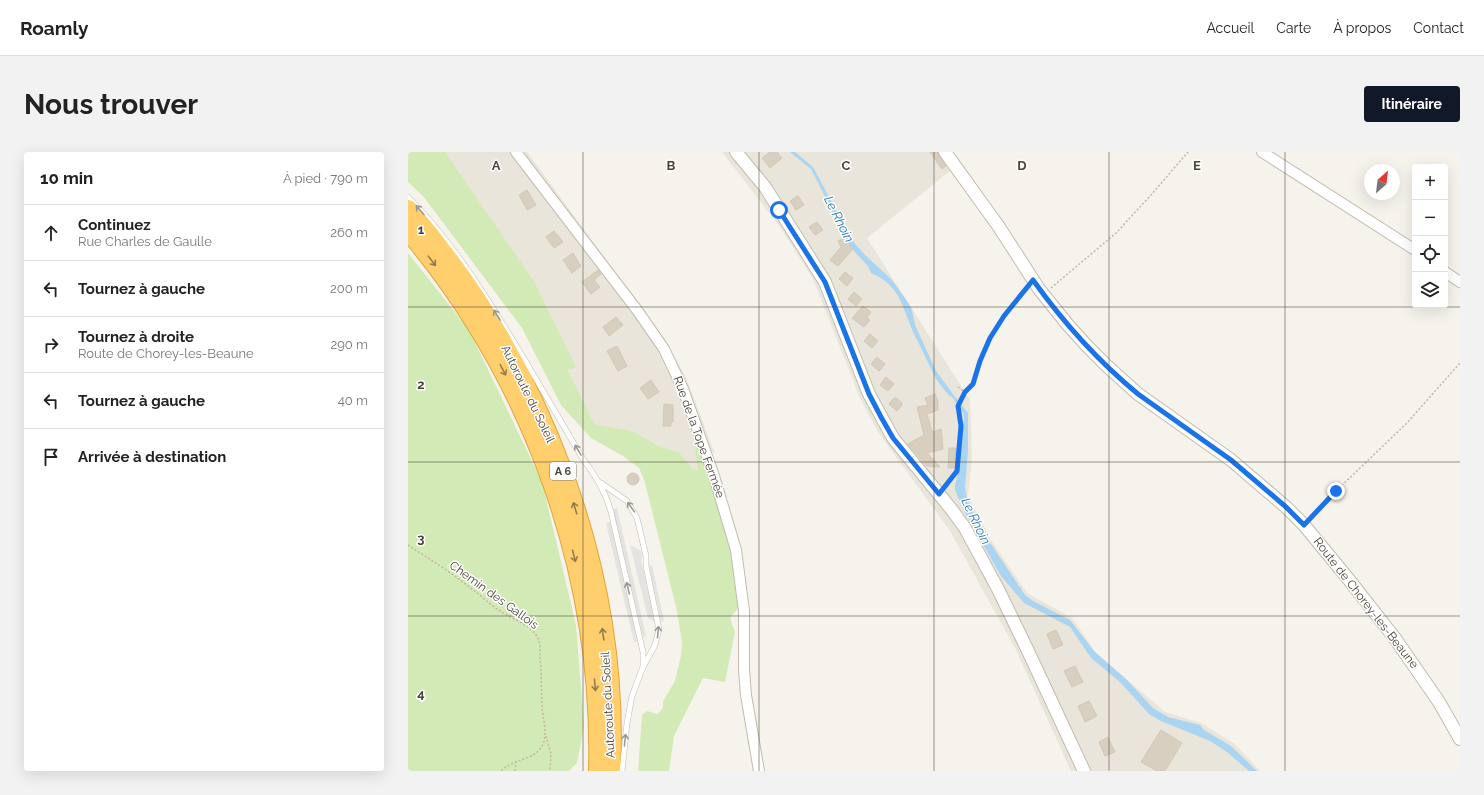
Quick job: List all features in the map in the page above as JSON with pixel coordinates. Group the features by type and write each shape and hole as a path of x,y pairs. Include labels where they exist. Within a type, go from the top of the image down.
{"highway":[{"name":"Autoroute du Soleil","path":"408,209 462,278 498,333 530,393 564,473 587,552 601,617 606,650 610,699 611,771"},
{"name":"Autoroute du Soleil","path":"408,230 451,286 494,354 525,416 551,478 574,556 587,620 596,695 598,771"}],"street":[{"name":"Rue de la Tope Fermée","path":"516,152 640,314 664,349 683,389 714,476 736,550 744,611 744,670 746,695 759,771"},
{"path":"736,152 765,187 825,282 869,394 893,438 965,528 998,589 1084,771"},
{"name":"Route de Chorey-les-Beaune","path":"945,152 999,227 1033,280 1068,325 1126,384 1231,460 1286,507 1304,525 1354,586 1412,662 1439,702 1460,739"},
{"path":"1262,152 1412,248"},
{"path":"1448,274 1460,282"}],"lane":[{"path":"408,197 432,224 475,280 583,458 600,483 606,496 614,526 643,652 643,667"},
{"path":"600,483 627,501 640,525 646,556 646,566 659,629 656,645 643,667 629,710 622,771"}],"path":[{"path":"1044,294 1116,233 1142,206 1188,152"},
{"path":"939,494 957,471 961,426 958,406 964,393 973,384 980,361 990,338 1004,316 1033,280"},
{"path":"1304,525 1336,491 1407,423 1460,363"},
{"path":"958,387 964,393"},
{"name":"Chemin des Gallois","path":"408,545 468,586 497,609 535,632 540,644 542,667 542,715 545,734 551,754 550,771"},
{"path":"501,771 516,760 530,756 539,751 543,744 545,734"},
{"path":"515,771 516,760"}],"shaded area":[{"path":"445,152 527,152 664,338 686,377 715,454 702,446 698,470 693,469 679,452 661,447 632,431 594,424 568,370 576,367"},
{"path":"722,152 951,152 958,162 950,171 867,238 970,400 972,458 968,496 993,543 1027,593 1072,618 1096,653 1165,712 1201,723 1235,744 1260,771 1071,771 1016,650 950,531 878,432 860,398 813,279 780,227"},
{"path":"617,508 646,636 643,637 613,509"},
{"path":"610,522 638,641 634,642 606,523"},
{"path":"630,545 641,551 641,560 655,622 648,618"},
{"path":"652,565 664,621 661,621 649,566"}],"green space":[{"path":"408,152 445,152 535,283 576,367 568,370 594,424 632,431 661,447 679,452 693,469 698,470 695,448 702,446 734,546 740,598 738,608 730,618 735,632 725,682 703,678 674,736 669,771 638,771 642,715 647,711 658,714 663,708 663,701 675,681 681,656 682,643 677,611 644,479 639,468 623,456 591,438 561,405 522,328 423,196 408,182"},
{"path":"408,253 469,330 542,482 576,625 584,726 577,763 569,771 408,771"}],"water":[{"path":"790,152 795,152 813,167 852,240 864,254 891,279 907,301 912,310 915,325 936,371 953,394 950,397 935,377 915,336 900,299 889,285 881,278 871,273 868,266 851,248 811,169"},
{"path":"956,398 968,413 968,450 965,487 967,499 979,525 1025,595 1033,601 1070,620 1094,651 1127,680 1153,708 1168,717 1200,725 1204,730 1231,746 1257,771 1249,771 1227,752 1210,741 1161,721 1149,714 1120,682 1091,658 1070,627 1024,603 1001,576 964,511 955,490 959,468 964,418 963,413 954,400"}],"building":[{"path":"770,152 777,152 782,158 770,168 762,158"},
{"path":"930,152 938,152 946,166 942,169"},
{"path":"527,190 536,205 527,210 519,195"},
{"path":"798,196 804,205 796,210 790,201"},
{"path":"817,222 823,230 815,235 809,227"},
{"path":"554,231 563,242 554,248 546,237"},
{"path":"846,237 852,250 838,266 830,260 841,247 838,241"},
{"path":"573,253 581,266 572,273 563,260"},
{"path":"598,270 601,274 594,280 600,287 591,294 582,282"},
{"path":"845,272 853,278 847,286 839,279"},
{"path":"854,292 862,299 856,306 848,299"},
{"path":"863,306 871,312 867,317 870,320 864,327 852,318"},
{"path":"616,317 623,325 609,336 603,327"},
{"path":"870,334 878,341 872,348 864,341"},
{"path":"617,346 627,366 618,371 607,351"},
{"path":"877,357 885,364 879,371 871,364"},
{"path":"886,377 894,384 888,391 880,385"},
{"path":"651,380 659,392 648,399 640,388"},
{"path":"935,394 938,401 938,410 927,414 932,432 941,429 943,449 927,453 940,467 927,466 908,444 924,435 917,407 928,405 925,398"},
{"path":"894,398 902,403 897,411 889,404"},
{"path":"664,404 673,405 673,422 671,422 671,426 663,426"},
{"path":"949,448 956,448 954,468 948,468"},
{"path":"633,473 637,475 639,479 637,483 633,485 629,483 627,479 629,475"},
{"path":"1056,630 1063,645 1053,649 1047,634"},
{"path":"1075,666 1083,682 1072,687 1064,671"},
{"path":"1089,701 1097,716 1085,722 1078,706"},
{"path":"1161,730 1182,743 1165,771 1157,771 1141,762"},
{"path":"1108,737 1115,752 1105,756 1099,742"}],"waterway":[{"name":"Le Rhoin","path":"950,393 957,401"}],"route":[{"path":"779,210 825,282 869,394 881,417 893,438 939,494 957,471 961,426 957,411 958,406 965,392 973,384 980,361 990,338 1004,316 1033,280 1068,325 1126,384 1231,460 1286,507 1304,525 1336,491"}]}
